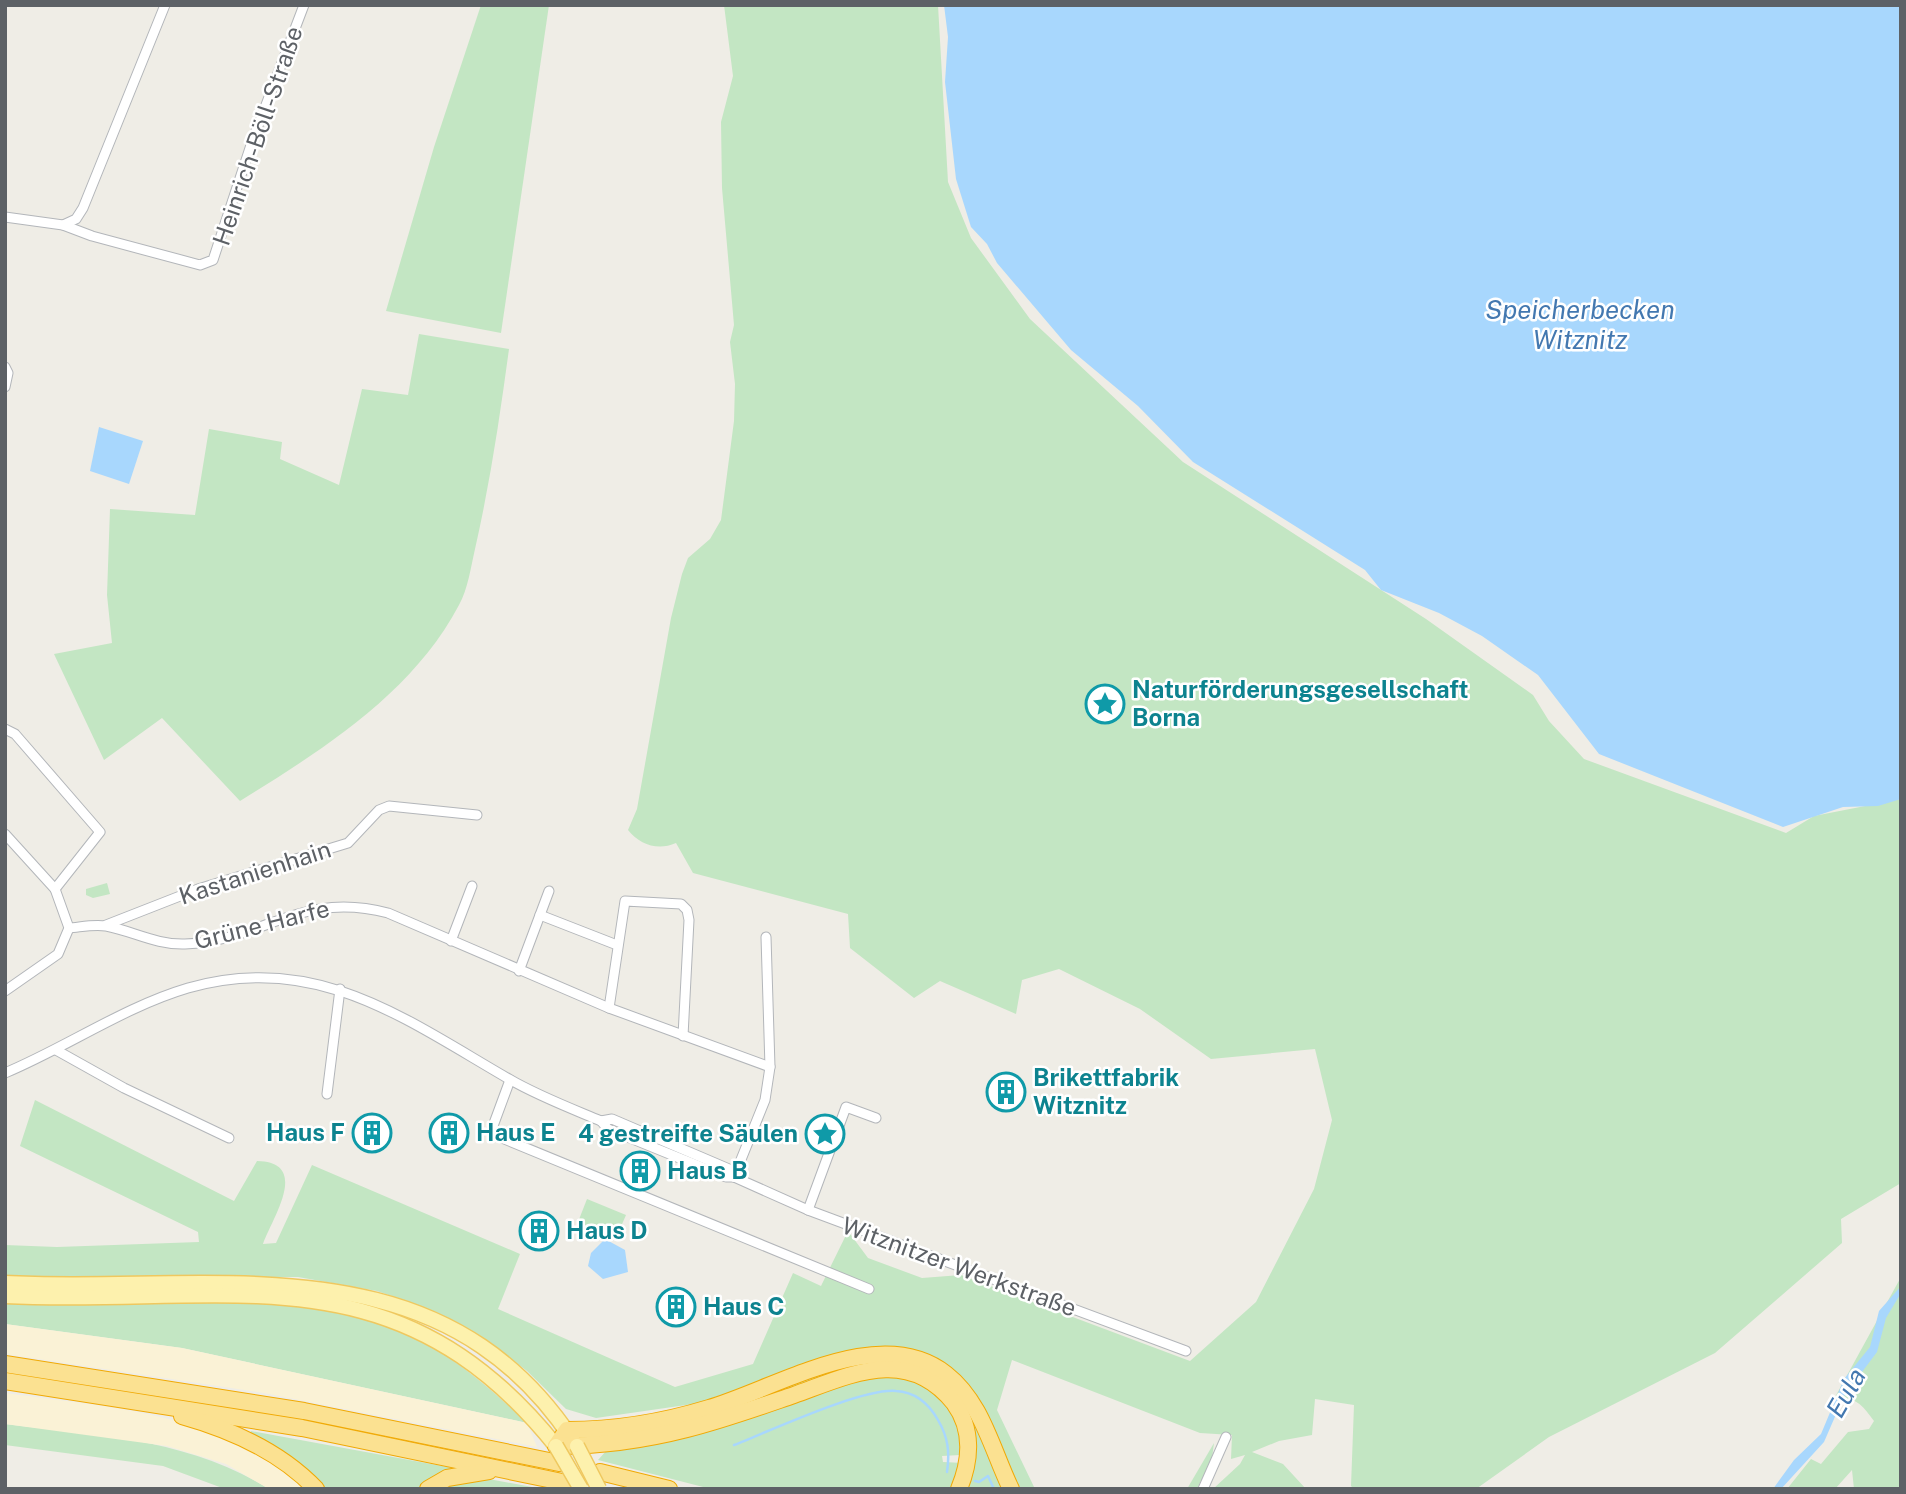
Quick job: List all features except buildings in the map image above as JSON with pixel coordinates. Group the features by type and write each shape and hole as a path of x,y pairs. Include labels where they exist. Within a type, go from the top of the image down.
{"highway":[{"path":"577,1441 594,1430 663,1420 734,1401 853,1358 899,1353 937,1368 964,1392 980,1417 1011,1489"},
{"path":"5,1364 304,1410 559,1463"},
{"path":"555,1446 577,1441 688,1429 852,1374 894,1368 929,1380 946,1393 958,1409 967,1429 969,1453 960,1489"},
{"path":"5,1381 302,1427 574,1486"},
{"path":"134,1400 157,1411 213,1425 240,1436 270,1452 316,1489"},
{"path":"428,1489 460,1475 510,1470"},
{"path":"600,1480 669,1489"}],"main road":[{"path":"5,1283 286,1283 354,1293 387,1302 434,1320 480,1346 519,1377 577,1441 600,1480"},
{"path":"5,1296 266,1296 314,1300 363,1309 405,1325 471,1362 510,1395 555,1446 574,1486"}],"street":[{"path":"5,216 63,225 76,219 83,208 165,5"},
{"name":"Heinrich-Böll-Straße","path":"63,225 96,237 200,265 208,263 215,256 253,139 304,5"},
{"path":"5,387 7,370"},
{"path":"5,729 15,734 97,824 100,832 55,889"},
{"name":"Kastanienhain","path":"104,925 198,889 348,843 379,810 389,806 477,815"},
{"path":"5,834 55,889 69,928 58,954 5,991"},
{"path":"451,941 472,886"},
{"path":"519,971 549,891"},
{"path":"609,1007 625,901 681,904 687,910 683,1036"},
{"name":"Grüne Harfe","path":"69,928 104,925 168,944 184,944 226,937 309,909 349,905 388,913 519,971 683,1036 770,1067"},
{"path":"540,915 617,945"},
{"path":"734,1177 765,1100 770,1067 766,937"},
{"name":"Witznitzer Werkstraße","path":"5,1073 56,1050 119,1016 207,983 228,979 296,981 340,989 379,1004 510,1080 601,1121 608,1129 726,1177 734,1177 808,1210 1186,1351"},
{"path":"327,1094 340,989"},
{"path":"56,1050 124,1088 229,1138"},
{"path":"510,1080 492,1126 491,1132 497,1136 869,1289"},
{"path":"808,1210 846,1107 876,1118"},
{"path":"1203,1489 1226,1437"}],"green space":[{"path":"481,5 549,5 501,333 386,311 434,147"},
{"path":"724,5 938,5 948,182 971,238 1030,319 1183,462 1426,619 1533,695 1549,721 1584,759 1786,833 1814,816 1901,799 1901,1183 1841,1219 1842,1243 1715,1353 1549,1437 1476,1489 1354,1489 1351,1486 1354,1405 1315,1399 1312,1435 1279,1441 1252,1452 1283,1464 1306,1489 1213,1489 1240,1464 1245,1455 1231,1459 1232,1435 1200,1433 1012,1360 997,1410 1035,1489 1017,1489 948,1371 931,1357 911,1349 878,1347 856,1350 700,1403 596,1418 566,1409 527,1371 485,1339 418,1305 377,1291 298,1277 5,1277 5,1245 57,1247 199,1242 198,1232 20,1146 35,1100 234,1201 257,1161 273,1164 282,1171 285,1181 284,1194 263,1244 276,1243 312,1165 520,1254 498,1309 675,1387 753,1364 793,1273 821,1286 848,1231 868,1258 922,1278 961,1275 1190,1361 1256,1302 1314,1189 1332,1120 1315,1049 1211,1059 1140,1009 1059,969 1022,980 1016,1014 940,981 914,998 850,948 848,914 693,873 676,843 650,845 628,830 637,809 671,618 682,574 688,558 710,539 721,520 734,421 735,384 730,342 734,325 722,188 721,122 733,76"},
{"path":"419,334 509,349 490,474 469,577 459,605 439,637 391,693 363,717 240,801 162,718 104,760 54,654 112,643 107,595 110,509 195,515 209,429 282,442 280,459 339,485 362,389 408,395"},
{"path":"107,883 110,894 93,898 86,895 86,889"},
{"path":"587,1199 626,1215 616,1238 578,1222"},
{"path":"1901,1277 1901,1489 1854,1489 1852,1470 1835,1489 1787,1489 1811,1459 1821,1464 1848,1432 1869,1429 1874,1421 1857,1402 1834,1399"},
{"path":"248,1301 333,1309 361,1315 408,1333 471,1374 527,1423 182,1348 5,1324 5,1302"},
{"path":"894,1358 918,1365 938,1376 968,1406 1006,1489 965,1489 971,1466 969,1423 961,1405 948,1389 932,1376 912,1368 883,1364 850,1369 684,1425 699,1416 849,1364"},
{"path":"892,1373 933,1392 952,1412 961,1439 960,1455 942,1456 943,1462 963,1463 955,1489 711,1489 598,1460 606,1451 843,1382"},
{"path":"5,1424 108,1436 175,1449 239,1472 269,1489 225,1489 163,1466 5,1445"},
{"path":"251,1431 453,1468 453,1472 422,1489 324,1489 303,1469 250,1435"},
{"path":"1214,1443 1212,1458 1197,1489 1187,1489"},
{"path":"478,1477 543,1489 437,1489"}],"sand":[{"path":"5,1324 182,1348 527,1423 537,1447 264,1393 5,1354"},
{"path":"5,1393 125,1410 201,1429 272,1463 305,1489 269,1489 226,1464 167,1446 5,1424"}],"water":[{"name":"Speicherbecken Witznitz","path":"944,5 1901,5 1901,799 1878,806 1843,807 1783,827 1599,754 1538,675 1482,636 1439,613 1381,590 1365,570 1193,462 1138,406 1071,350 997,263 987,244 971,227 956,179 945,82 948,37"},
{"path":"99,427 143,441 129,484 90,471"},
{"path":"605,1239 625,1250 628,1272 603,1279 588,1266 591,1253"},
{"name":"Eula","path":"1901,1286 1901,1293 1886,1318 1877,1352 1844,1396 1824,1442 1781,1489 1773,1489 1794,1460 1821,1434 1844,1379 1870,1347 1879,1311"}],"waterway":[{"path":"734,1445 839,1403 861,1396 896,1391 915,1396 934,1414 946,1439 947,1472"},
{"path":"975,1481 979,1482 988,1476 994,1489"}],"place":[{"name":"Naturförderungsgesellschaft Borna","path":"1105,704"},
{"name":"Brikettfabrik Witznitz","path":"1006,1092"},
{"name":"Haus F","path":"372,1133"},
{"name":"Haus E","path":"449,1133"},
{"name":"4 gestreifte Säulen","path":"825,1134"},
{"name":"Haus B","path":"640,1171"},
{"name":"Haus D","path":"539,1231"},
{"name":"Haus C","path":"676,1307"}]}
